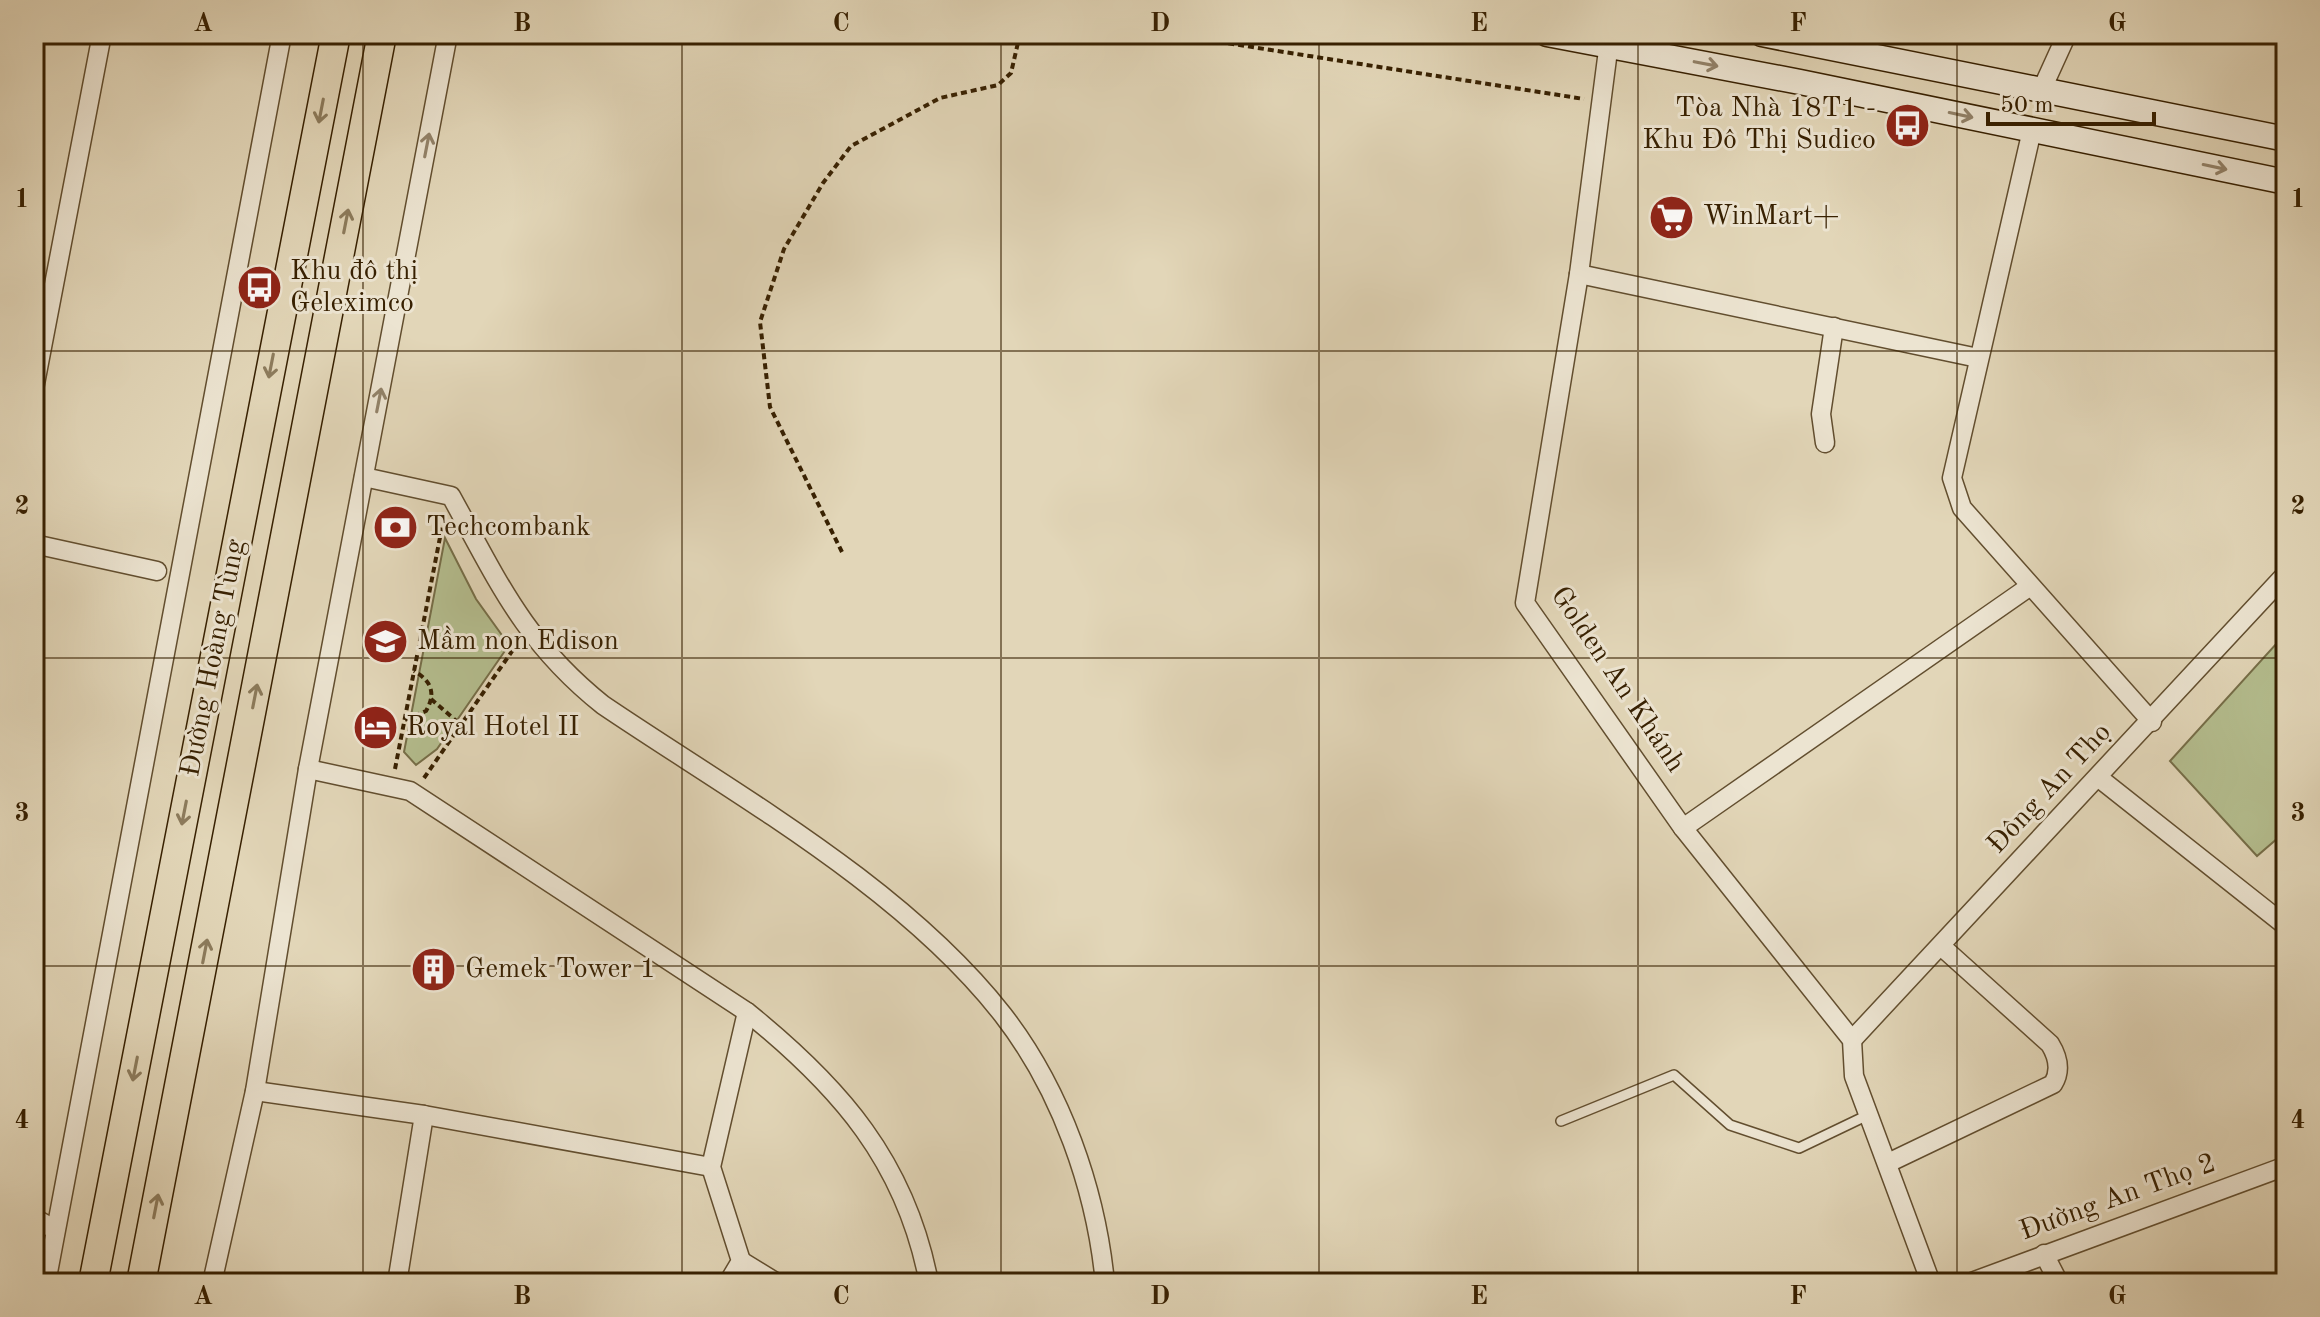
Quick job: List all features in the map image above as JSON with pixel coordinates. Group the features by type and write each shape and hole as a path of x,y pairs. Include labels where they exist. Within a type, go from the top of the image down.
{"main road":[{"name":"Đường Hoàng Tùng","path":"93,1283 336,34"},
{"name":"Đường Hoàng Tùng","path":"141,1283 382,34"}],"street":[{"path":"34,389 102,34"},
{"path":"46,1283 282,34"},
{"path":"212,1283 255,1091 308,769 448,34"},
{"path":"1547,34 1609,40 2286,182"},
{"path":"1762,34 2286,139"},
{"path":"2042,89 2067,34"},
{"name":"Golden An Khánh","path":"1609,40 1579,274 1525,603 1683,828 1852,1040"},
{"path":"2032,130 1952,478 1962,508 2152,722"},
{"path":"1579,274 1978,358"},
{"path":"1825,443 1821,414 1834,327"},
{"path":"364,477 449,495 527,629 565,675 603,705 853,874 933,941 976,985 1004,1017 1057,1107 1091,1197 1105,1283"},
{"path":"34,544 157,571"},
{"name":"Đông An Thọ","path":"1852,1040 2152,722 2286,574"},
{"path":"1683,828 2029,587"},
{"path":"308,769 414,794 747,1012 822,1078 879,1149 916,1233 929,1283"},
{"path":"2099,778 2286,926"},
{"path":"1888,1163 2053,1084 2058,1076 2056,1054 2050,1044 1941,946"},
{"path":"747,1012 711,1167 741,1261 777,1283"},
{"path":"1852,1040 1854,1076 1931,1283"},
{"path":"255,1091 424,1115 711,1167"},
{"path":"397,1283 424,1115"},
{"name":"Đường An Thọ 2","path":"1969,1283 2286,1166"},
{"path":"34,1218 54,1229"},
{"path":"2044,1254 2059,1283"},
{"path":"728,1283 741,1261"}],"lane":[{"path":"1561,1121 1674,1075 1730,1125 1799,1148 1870,1114"}],"path":[{"path":"842,552 770,407 760,322 784,249 823,183 851,146 940,98 998,85 1011,73 1020,34"},
{"path":"1169,34 1502,89 1602,102"},
{"path":"391,787 449,495"},
{"path":"414,794 527,629"},
{"path":"405,720 426,711 431,699 430,685 414,671"},
{"path":"431,699 461,725"}],"green space":[{"path":"445,538 476,599 509,645 437,749 416,765 404,752"},
{"path":"2286,633 2286,831 2257,856 2170,761"}],"place":[{"name":"Tòa Nhà 18T1 - Khu Đô Thị Sudico","path":"1907,125"},
{"name":"WinMart+","path":"1672,217"},
{"name":"Khu đô thị Geleximco","path":"259,288"},
{"name":"Techcombank","path":"395,528"},
{"name":"Mầm non Edison","path":"386,642"},
{"name":"Royal Hotel II","path":"375,728"},
{"name":"Gemek Tower 1","path":"434,970"}]}
